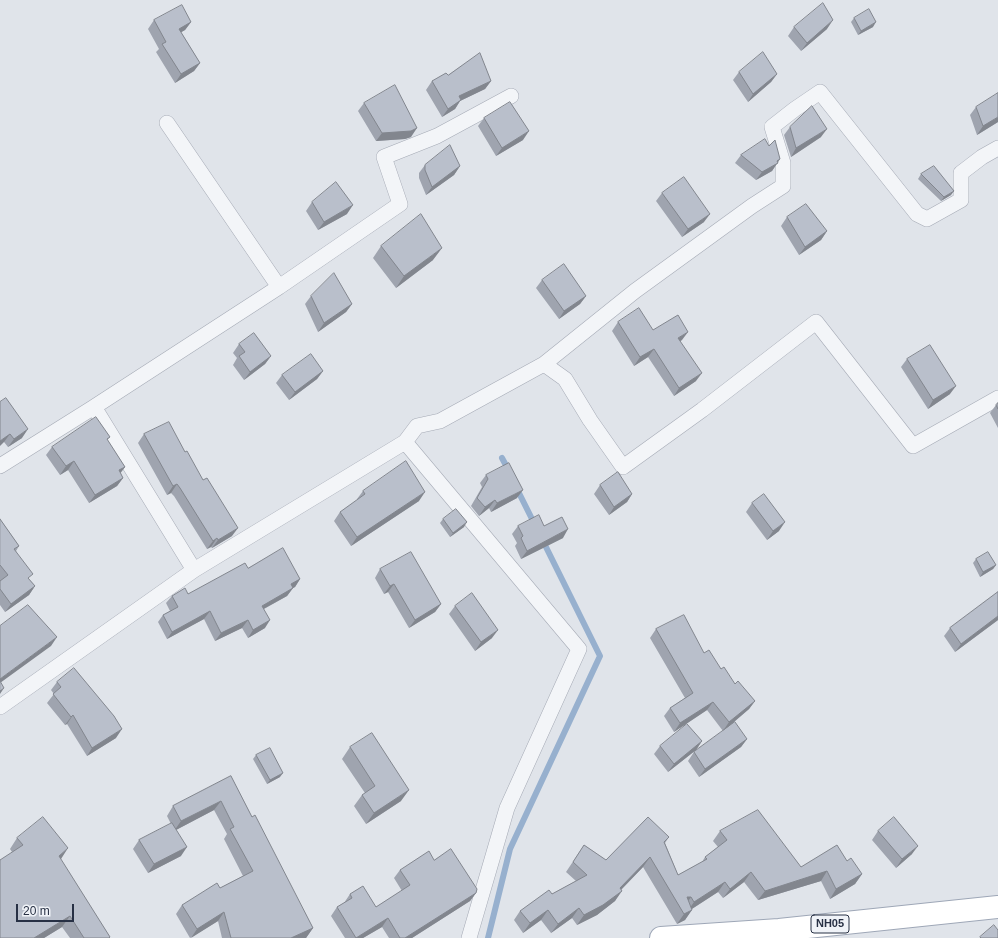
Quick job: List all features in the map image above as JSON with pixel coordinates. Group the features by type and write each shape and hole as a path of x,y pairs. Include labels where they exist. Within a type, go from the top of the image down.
{"main road":[{"name":"NH05","path":"661,938 782,934 998,907"}],"street":[{"path":"0,707 194,570 405,442 417,426 440,421 544,364 635,291 752,206 783,186 783,163 772,127 820,92 917,214 927,219 961,200 961,173 982,157 998,148"},
{"path":"0,466 280,287 400,204 384,157 437,136 511,96"},
{"path":"167,124 280,287"},
{"path":"544,364 565,379 590,420 623,467 702,410 816,322 913,446 998,398"},
{"path":"94,407 194,570"},
{"path":"405,442 579,649 507,808 469,938"}],"building":[{"path":"823,3 833,20 807,43 794,27"},
{"path":"182,5 191,22 179,29 200,63 181,74 162,44 166,42 154,20"},
{"path":"869,9 876,22 861,31 854,18"},
{"path":"763,52 777,74 753,94 739,72"},
{"path":"480,53 491,81 459,96 461,100 448,109 432,81 446,73 448,75"},
{"path":"395,85 417,128 411,131 382,133 364,103"},
{"path":"998,93 998,117 983,126 976,107"},
{"path":"510,102 529,131 502,148 484,118"},
{"path":"812,106 827,129 796,148 790,127"},
{"path":"765,139 769,146 775,140 780,159 777,161 778,163 762,172 741,155"},
{"path":"450,145 460,166 432,187 425,170 425,165"},
{"path":"934,166 954,191 944,197 921,174"},
{"path":"684,177 710,214 688,229 662,193"},
{"path":"336,182 353,205 324,222 312,202"},
{"path":"806,204 827,231 805,247 787,217"},
{"path":"421,214 442,248 404,276 381,246"},
{"path":"564,264 586,296 564,311 542,280"},
{"path":"334,273 352,304 324,323 311,296"},
{"path":"639,308 653,330 678,315 688,332 678,338 702,373 679,388 654,349 640,357 618,322"},
{"path":"254,333 271,356 250,372 239,356 245,352 239,344"},
{"path":"930,345 956,386 933,400 907,359"},
{"path":"311,354 323,371 295,392 282,375"},
{"path":"6,398 28,429 14,439 10,434 0,441 0,402"},
{"path":"96,417 110,437 107,439 125,467 119,470 123,478 95,495 74,461 66,466 52,447"},
{"path":"169,422 185,452 187,451 203,480 207,478 238,528 218,540 217,538 213,541 180,488 177,484 173,486 144,434"},
{"path":"406,461 425,492 357,537 340,512 365,494 363,491"},
{"path":"509,463 523,490 497,503 495,500 485,507 477,498 488,479 486,475"},
{"path":"618,472 632,494 614,507 600,485"},
{"path":"764,494 785,522 773,531 752,503"},
{"path":"456,509 467,522 453,533 443,519"},
{"path":"539,515 544,526 562,517 568,529 527,551 521,538 523,536 518,526"},
{"path":"0,519 19,546 14,549 33,574 28,578 35,586 11,604 0,589 0,581 8,575 0,565"},
{"path":"283,548 300,579 291,584 293,588 262,606 270,620 253,630 248,620 221,633 210,611 172,632 163,615 178,607 172,596 185,588 188,594 245,563 248,568"},
{"path":"411,552 441,604 415,620 394,584 390,586 380,569"},
{"path":"988,552 996,565 983,572 976,559"},
{"path":"998,592 998,616 961,644 950,628"},
{"path":"472,593 498,630 481,642 455,606"},
{"path":"28,605 57,637 0,679 0,626"},
{"path":"684,615 704,653 709,650 721,669 724,667 735,684 738,681 755,701 729,722 713,702 680,723 670,708 693,693 656,629"},
{"path":"74,668 114,716 122,729 92,748 73,715 71,717 53,694 61,687 57,682"},
{"path":"0,681 4,688 0,691"},
{"path":"735,722 747,739 705,769 694,752"},
{"path":"687,724 702,741 674,764 660,746"},
{"path":"372,733 409,790 374,813 362,795 375,786 350,747"},
{"path":"270,748 283,773 270,780 256,755"},
{"path":"231,776 252,817 255,815 313,928 291,938 231,938 224,912 197,929 182,905 217,883 220,888 253,871 230,829 234,827 221,801 181,821 173,806"},
{"path":"758,810 801,867 837,845 847,861 851,858 862,874 836,889 827,871 765,891 751,872 730,889 725,882 694,902 691,897 687,897 692,910 684,914 650,857 620,888 622,891 603,905 584,915 579,908 558,924 548,910 530,923 520,911 549,890 552,894 587,875 573,862 584,845 606,860 648,817 669,837 664,842 678,875 707,859 705,857 727,840 720,831"},
{"path":"43,817 68,848 59,856 110,937 109,938 84,938 70,916 34,938 0,938 0,860 23,845 17,838"},
{"path":"894,817 918,846 902,859 878,831"},
{"path":"172,823 187,847 154,864 139,840"},
{"path":"451,849 477,889 476,893 405,938 400,938 388,918 356,938 337,907 352,898 350,894 363,886 376,907 410,885 400,870 429,851 434,860"},
{"path":"994,925 998,930 998,938 980,937"}],"waterway":[{"path":"502,458 509,471"},
{"path":"516,487 535,525"},
{"path":"488,938 510,849 600,656 543,541"}]}
